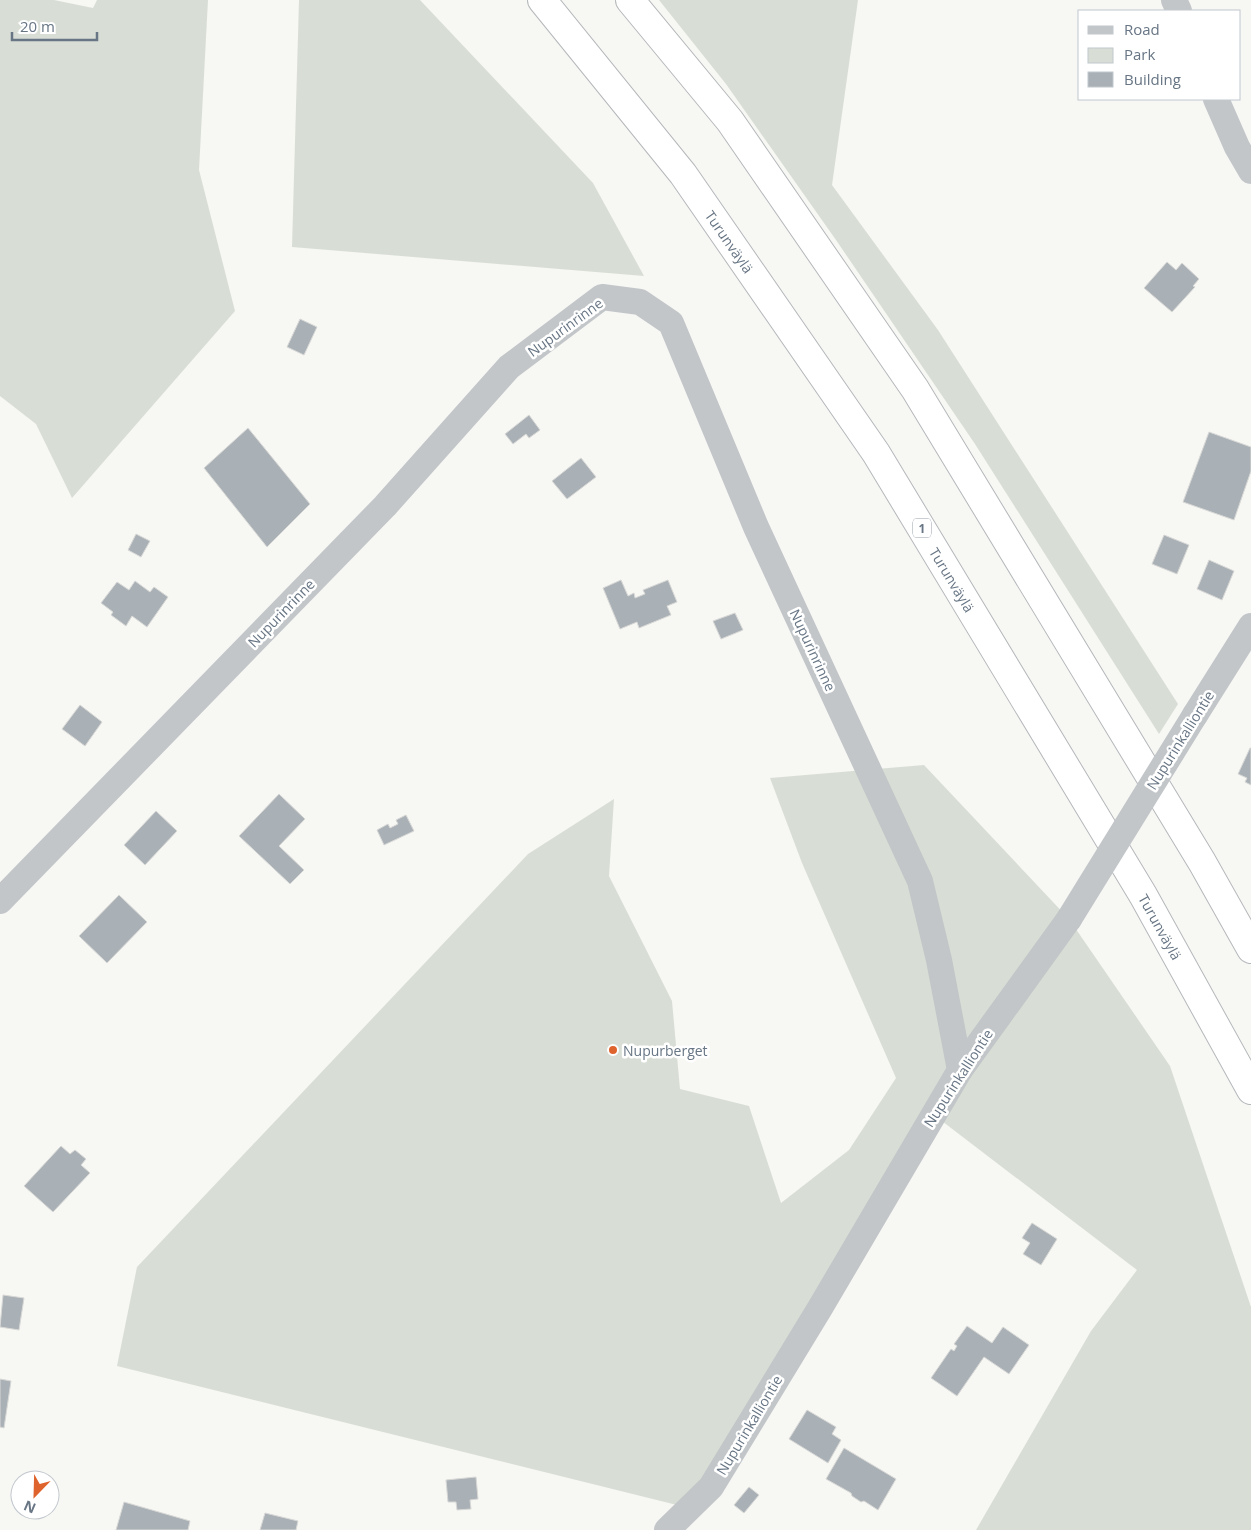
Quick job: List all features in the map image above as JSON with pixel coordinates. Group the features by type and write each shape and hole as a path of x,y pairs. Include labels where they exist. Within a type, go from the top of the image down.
{"highway":[{"name":"Turunväylä","path":"542,0 683,174 876,453 1143,895 1251,1090"},
{"path":"630,0 730,121 915,389 1202,862 1251,949"}],"street":[{"path":"1216,100 1237,147 1251,171"},
{"name":"Nupurinrinne","path":"0,901 385,506 509,367 602,296 640,302 672,323 756,527 920,880 939,960 960,1070"},
{"name":"Nupurinkalliontie","path":"667,1530 711,1487 815,1316 960,1070 1069,919 1251,626"}],"green space":[{"path":"0,0 54,0 93,8 97,0 208,0 199,170 235,311 72,498 36,424 0,396"},
{"path":"299,0 420,0 593,183 644,276 292,247"},
{"path":"659,0 858,0 832,185 938,330 1178,704 1159,734 975,444 836,240 726,84"},
{"path":"924,765 1069,919 1170,1066 1251,1307 1251,1530 976,1530 1091,1331 1137,1270 934,1115 689,1508 117,1366 137,1267 528,854 614,799 609,876 672,1001 680,1089 749,1106 781,1203 849,1150 896,1078 802,863 770,778"}],"building":[{"path":"1167,262 1176,270 1182,263 1199,279 1193,286 1195,287 1172,312 1144,288"},
{"path":"300,319 317,327 304,355 287,347"},
{"path":"529,415 540,430 529,438 526,434 513,444 505,434"},
{"path":"248,428 310,504 267,547 204,468"},
{"path":"1209,432 1251,447 1251,471 1234,520 1183,502"},
{"path":"581,458 596,477 567,499 552,481"},
{"path":"136,534 150,541 141,557 128,550"},
{"path":"1164,535 1189,545 1177,574 1152,564"},
{"path":"1209,560 1234,571 1222,600 1197,589"},
{"path":"621,580 628,596 634,593 635,598 645,594 643,590 668,580 677,602 667,606 671,615 639,628 637,622 620,629 603,588"},
{"path":"135,581 150,592 154,587 168,597 147,627 132,616 126,626 111,615 113,612 101,603 117,582 129,590"},
{"path":"735,613 743,630 721,639 713,621"},
{"path":"80,705 102,722 85,746 62,729"},
{"path":"1250,748 1251,785 1245,782 1247,778 1238,774"},
{"path":"279,794 305,819 279,846 304,870 290,884 239,836"},
{"path":"156,811 177,831 145,865 124,845"},
{"path":"406,815 414,831 384,845 377,830 388,824 390,828 398,824 396,820"},
{"path":"119,895 147,922 107,963 79,936"},
{"path":"61,1146 70,1154 75,1150 86,1159 81,1165 90,1173 53,1212 24,1186"},
{"path":"1032,1223 1057,1239 1041,1265 1023,1254 1030,1243 1022,1238"},
{"path":"3,1295 24,1298 19,1330 0,1327"},
{"path":"967,1326 992,1343 1003,1327 1029,1345 1009,1374 984,1357 957,1396 931,1378 951,1349 954,1351 957,1346 954,1344"},
{"path":"0,1379 11,1381 4,1428 0,1427"},
{"path":"807,1410 836,1427 832,1434 841,1440 828,1463 789,1439"},
{"path":"844,1448 896,1479 878,1510 864,1501 861,1502 852,1496 851,1493 826,1479"},
{"path":"476,1477 478,1499 470,1500 471,1509 457,1510 456,1502 448,1502 446,1480"},
{"path":"749,1487 759,1495 744,1513 734,1505"},
{"path":"124,1502 190,1521 188,1530 116,1530"},
{"path":"265,1513 298,1521 296,1530 260,1530"}],"place":[{"name":"Nupurberget","path":"613,1050"}]}
